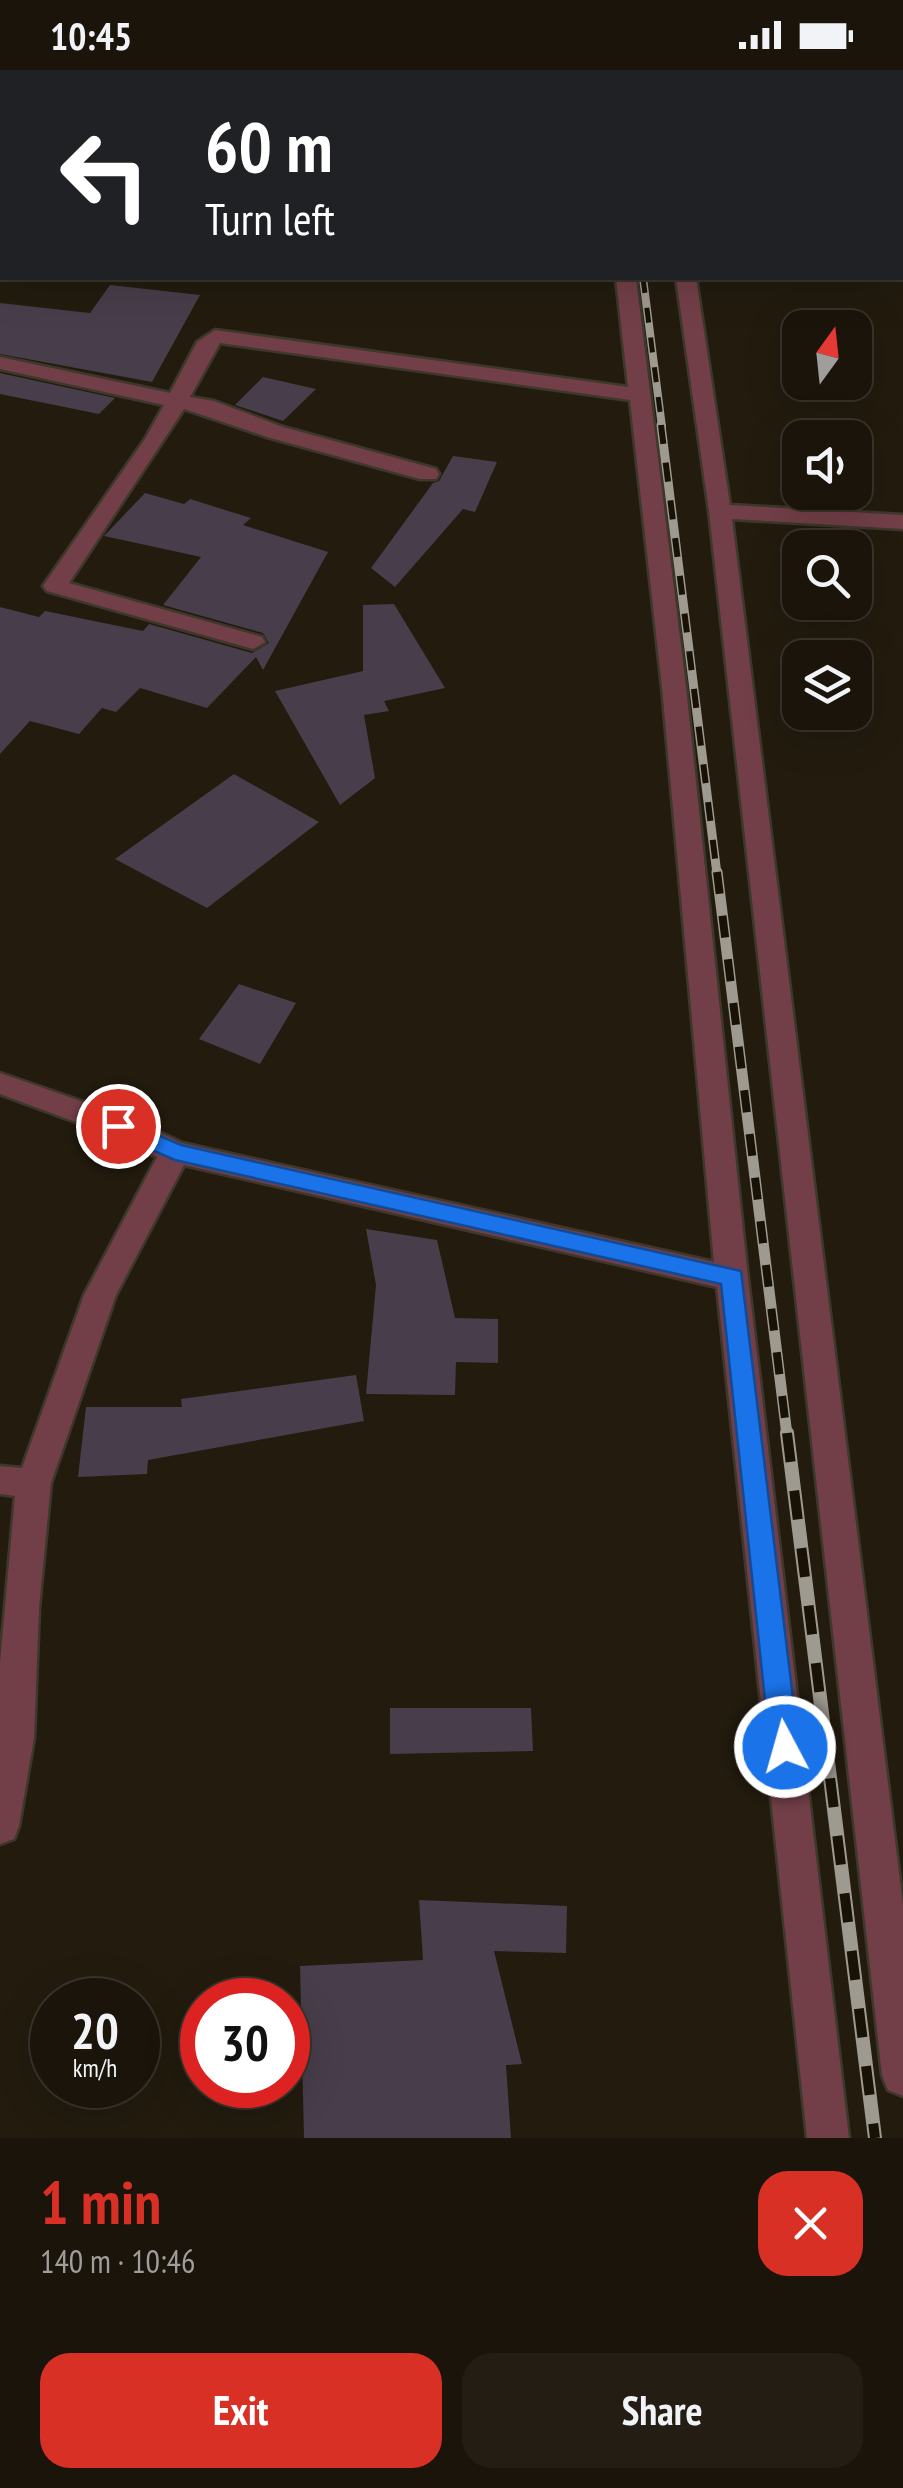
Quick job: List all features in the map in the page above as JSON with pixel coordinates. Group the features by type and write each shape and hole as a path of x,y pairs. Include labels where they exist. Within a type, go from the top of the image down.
{"street":[{"path":"626,280 674,687 732,1278 828,2138"},
{"path":"686,280 720,511 903,2074"},
{"path":"253,642 55,586 156,439 204,346 214,336 638,396"},
{"path":"0,363 206,406 275,432 428,474"},
{"path":"720,511 903,522"},
{"path":"0,1083 175,1152 732,1278"},
{"path":"0,1826 15,1738 21,1608 17,1481 100,1295 175,1152"}],"building":[{"path":"110,285 200,295 152,382 0,354 0,303 90,313"},
{"path":"0,373 115,398 99,414 0,394"},
{"path":"263,377 316,389 283,421 235,405"},
{"path":"453,456 497,462 475,512 463,509 395,587 371,568 433,483 439,481"},
{"path":"145,493 184,504 190,499 251,518 243,525 328,552 263,670 256,657 207,708 140,688 116,712 102,708 79,734 30,721 0,754 0,607 39,617 45,611 143,631 149,624 252,653 269,643 263,633 163,605 201,557 104,536"},
{"path":"394,604 445,688 384,701 389,711 364,715 375,778 340,805 275,691 363,671 363,605"},
{"path":"234,774 319,822 207,908 115,859"},
{"path":"239,984 296,1003 260,1064 199,1039"},
{"path":"366,1229 437,1240 455,1318 498,1319 498,1363 456,1362 455,1395 366,1394 376,1285"},
{"path":"356,1375 364,1421 148,1460 147,1474 78,1477 86,1407 182,1407 181,1399"},
{"path":"390,1708 531,1708 533,1751 390,1754"},
{"path":"419,1900 567,1906 566,1953 494,1951 522,2064 506,2065 511,2138 304,2138 303,2108 310,2108 310,1978 300,1978 300,1966 423,1960"}],"railway":[{"path":"643,280 662,427"},
{"path":"661,425 717,874"},
{"path":"717,872 787,1435"},
{"path":"787,1433 875,2138"}],"route":[{"path":"118,1126 175,1152 732,1278 785,1747"}]}
